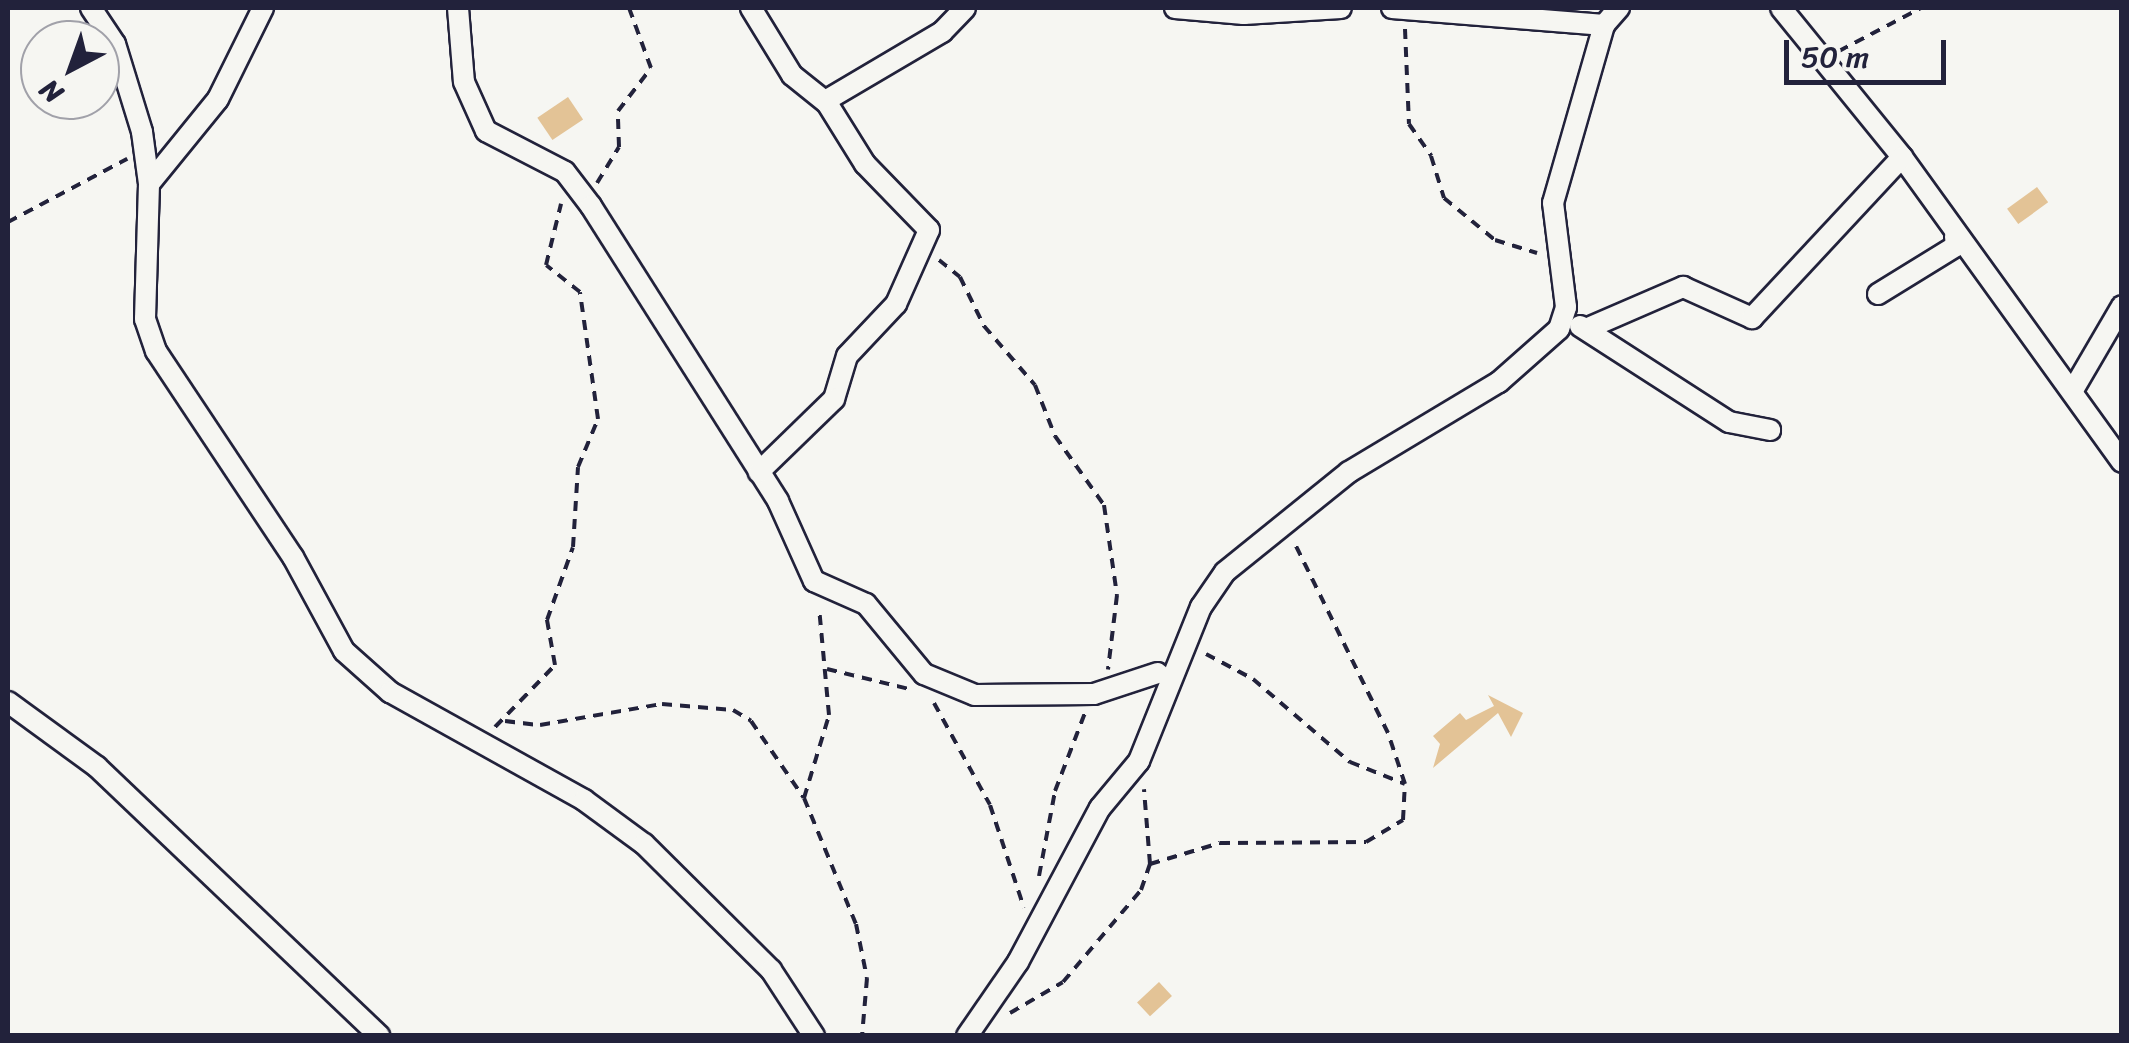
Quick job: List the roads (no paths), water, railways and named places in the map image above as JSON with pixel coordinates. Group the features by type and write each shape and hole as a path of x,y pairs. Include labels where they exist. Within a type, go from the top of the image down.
{"street":[{"path":"91,8 131,86 144,148 149,184 146,319 163,364 354,663 402,699 584,800 701,894 771,970 814,1036"},
{"path":"149,184 218,99 263,8"},
{"path":"458,8 464,82 486,131 565,172 585,198 759,472 814,581 866,604 924,674 948,687 1009,700 1094,694 1158,674"},
{"path":"751,8 792,74 825,101 866,164 922,216 930,230 926,250 896,304 847,356 834,399 759,472"},
{"path":"825,101 942,32 965,8"},
{"path":"1175,8 1244,14 1340,8"},
{"path":"1392,8 1604,25"},
{"path":"1564,320 1554,248 1553,203 1604,25 1619,8"},
{"path":"1781,8 1826,58 1902,157 1955,236 2073,390 2122,462"},
{"path":"1586,329 1682,287 1752,318 1902,157"},
{"path":"1878,294 1956,246 1955,236"},
{"path":"2073,390 2122,306"},
{"path":"1564,320 1586,329 1729,422 1770,430"},
{"path":"970,1031 1018,962 1100,808 1139,761 1201,606 1225,572 1286,528 1348,472 1498,382 1564,320"},
{"path":"8,702 97,767 379,1036"}]}
